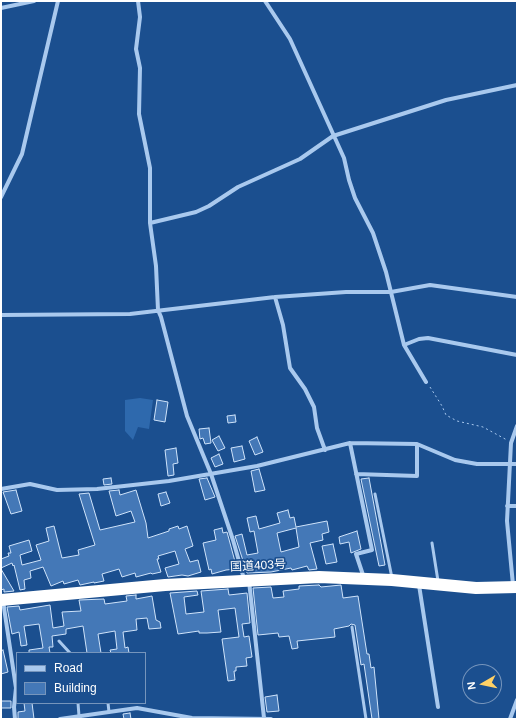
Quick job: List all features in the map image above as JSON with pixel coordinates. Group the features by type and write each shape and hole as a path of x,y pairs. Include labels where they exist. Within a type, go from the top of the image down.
{"highway":[{"name":"国道403号","path":"1,600 166,585 319,577 364,578 476,588 515,587"}],"street":[{"path":"1,8 34,1"},
{"path":"1,197 22,154 58,1"},
{"path":"138,1 140,17 136,50 140,68 139,114 150,168 150,223 156,266 158,310 187,416 211,474 247,581 264,718"},
{"path":"265,1 290,39 315,90 333,136 344,158 349,180 358,205 365,215 373,233 391,292 404,345 426,382"},
{"path":"150,223 196,212 209,206 238,187 300,159 333,136 446,100 517,86"},
{"path":"1,315 97,316 275,297 346,292 391,292 430,284 517,297"},
{"path":"275,297 283,325 290,368 305,389 314,407 317,428 325,450"},
{"path":"404,345 419,339 428,338 517,355"},
{"path":"515,587 507,521 507,506 511,442 517,426"},
{"path":"350,442 372,550 356,554 364,578"},
{"path":"1,488 30,484 57,490 97,489 169,481 211,474 325,450 350,442 417,444 455,460 477,464 517,464"},
{"path":"356,474 417,476 417,444"},
{"path":"507,506 517,506"},
{"path":"419,583 438,707"},
{"path":"1,600 16,688 14,706 15,719"},
{"path":"510,719 517,700"},
{"path":"60,719 137,708 192,718 271,719"}],"lane":[{"path":"375,494 392,580"},
{"path":"432,543 438,585"},
{"path":"352,627 366,719"},
{"path":"59,641 69,652"},
{"path":"78,704 79,716"},
{"path":"108,704 109,712"}],"path":[{"path":"426,382 442,406 446,415 457,421 483,427 511,442"}],"shaded area":[{"path":"140,398 153,400 149,429 138,427 133,440 125,431 125,400"}],"building":[{"path":"157,400 168,402 165,422 154,420"},
{"path":"235,415 236,422 228,423 227,416"},
{"path":"209,428 211,443 205,444 203,438 200,439 199,429"},
{"path":"219,436 225,448 218,451 212,440"},
{"path":"257,437 263,452 255,455 249,441"},
{"path":"242,446 245,459 234,462 231,448"},
{"path":"176,448 178,463 173,464 174,475 168,476 165,450"},
{"path":"219,454 223,464 215,467 211,458"},
{"path":"259,469 265,490 255,492 251,471"},
{"path":"111,478 112,484 104,485 103,479"},
{"path":"207,478 215,497 205,500 199,479"},
{"path":"369,478 385,565 379,566 361,479"},
{"path":"16,490 22,511 11,514 3,492"},
{"path":"119,490 120,495 136,490 146,523 148,538 169,531 169,529 178,526 179,529 187,526 193,546 185,549 190,562 198,560 201,572 188,576 182,575 168,577 165,568 179,564 175,551 158,556 159,559 157,559 161,572 136,577 135,573 122,577 119,569 102,574 104,581 80,585 78,580 64,584 63,581 51,586 43,567 30,571 31,578 24,580 25,589 20,590 14,565 13,566 12,563 1,568 1,559 9,556 8,553 11,553 9,546 29,540 32,551 20,555 22,565 41,560 36,545 49,541 46,528 54,526 62,558 79,555 78,550 95,545 79,494 89,493 100,530 135,522 131,511 116,516 109,491"},
{"path":"166,492 170,503 161,506 158,494"},
{"path":"288,510 290,518 294,517 296,527 327,521 329,532 322,534 323,540 310,543 317,569 309,570 307,566 292,570 291,568 271,572 247,573 235,536 242,534 247,555 258,553 254,531 250,532 247,518 256,516 259,529 280,523 277,513","holes":["296,528 299,547 281,552 277,533"]},
{"path":"222,528 223,533 227,532 237,569 212,574 211,569 209,570 203,543 216,540 214,530"},
{"path":"357,531 361,549 351,553 349,542 340,544 339,537"},
{"path":"333,544 337,562 326,564 322,546"},
{"path":"1,569 14,591 4,592 4,589 1,590"},
{"path":"319,585 321,587 341,585 343,598 358,596 367,654 369,654 371,668 374,667 379,719 372,719 364,664 361,665 355,625 351,624 349,626 334,629 335,637 297,641 298,648 292,649 289,636 279,637 278,633 258,635 253,588 271,587 273,598 284,597 283,591 299,589 299,586"},
{"path":"228,589 229,595 247,593 250,623 242,624 244,637 249,636 252,657 246,658 247,666 236,667 236,671 234,671 235,680 228,681 222,639 239,637 235,608 218,610 221,632 199,633 199,631 178,634 170,593 197,591 198,595 184,597 186,614 204,612 201,591"},
{"path":"136,595 136,599 152,596 156,620 160,622 161,628 149,629 147,618 136,619 137,630 123,632 125,648 128,647 129,652 111,652 110,650 117,649 115,631 98,634 101,652 87,652 83,626 66,629 66,634 52,636 53,647 49,647 50,652 29,652 29,650 43,648 39,624 24,626 27,645 21,646 19,632 12,634 7,607 19,606 20,610 50,605 53,628 64,626 62,612 81,611 79,600 104,599 105,604 127,601 126,596"},
{"path":"3,650 8,672 1,674 1,651"},
{"path":"277,695 279,711 267,712 265,697"},
{"path":"1,701 11,701 11,708 1,708"},
{"path":"24,704 32,704 34,719 18,719 18,712 25,711"},
{"path":"130,713 131,719 124,719 123,714"}]}
